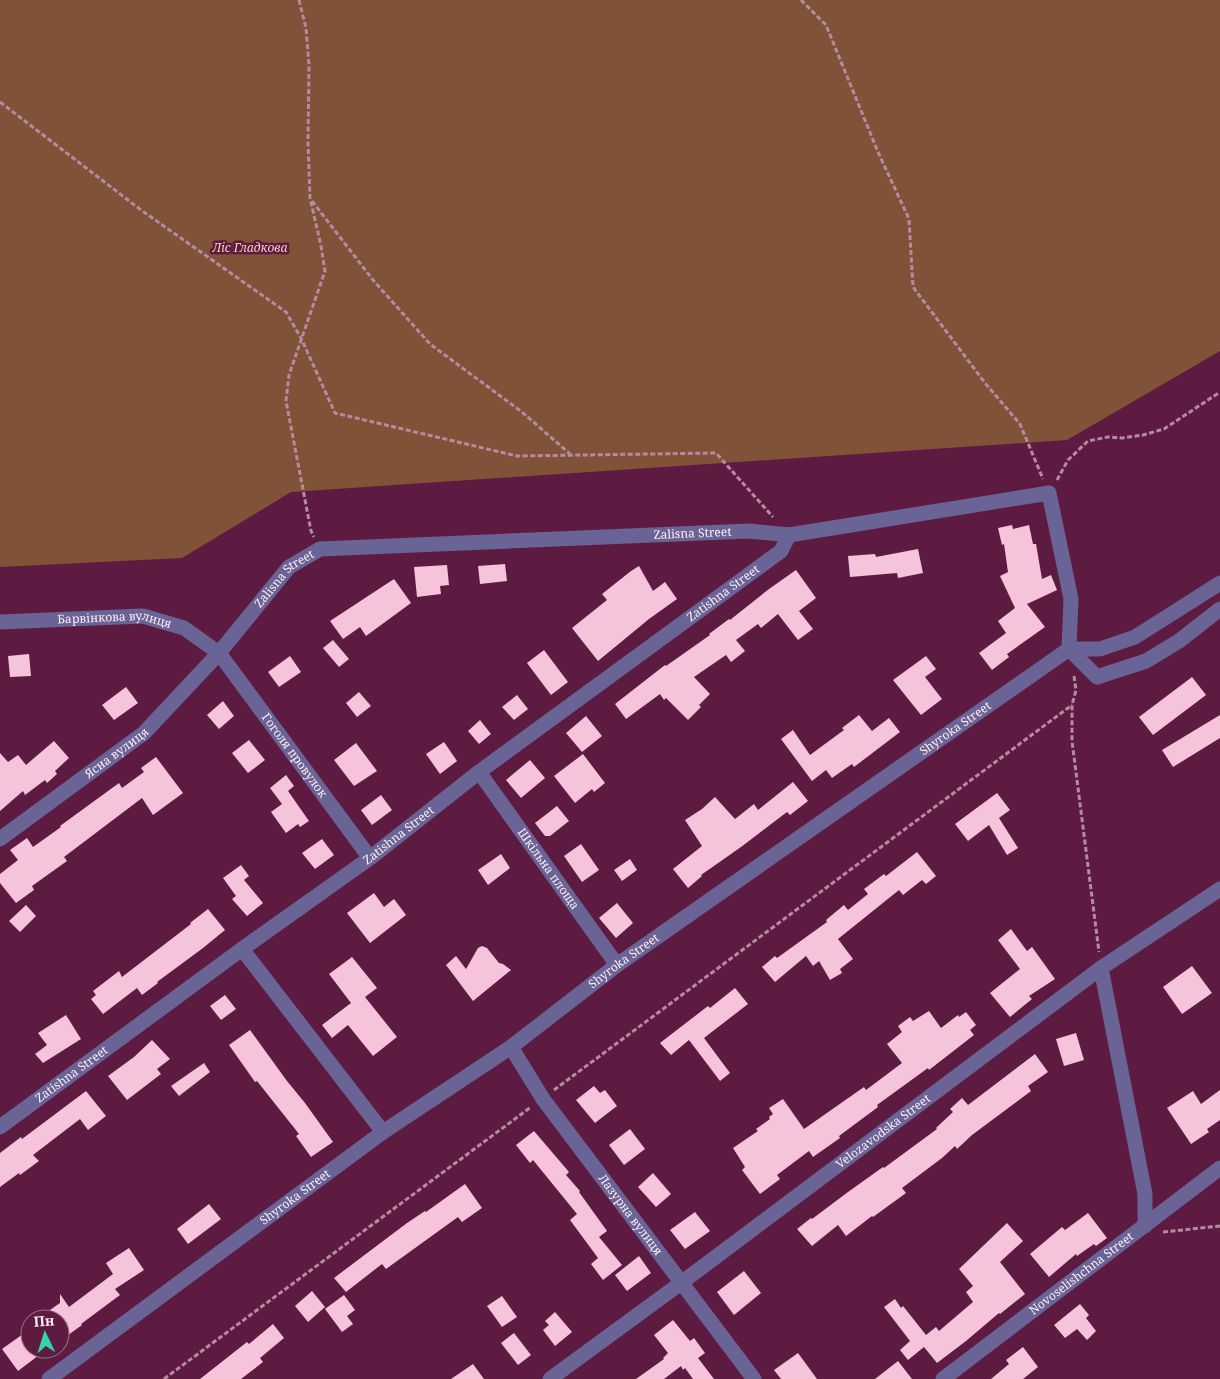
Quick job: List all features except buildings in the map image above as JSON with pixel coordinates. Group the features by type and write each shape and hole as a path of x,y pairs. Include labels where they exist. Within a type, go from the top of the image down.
{"street":[{"name":"Zalisna Street","path":"219,653 289,567 320,549 750,531 789,535 1049,493"},
{"path":"1049,493 1071,599 1069,649 1097,676 1146,660 1179,641 1220,609"},
{"name":"Zatishna Street","path":"0,1127 242,949 370,858 479,772 781,550 789,535"},
{"path":"1069,649 1100,649 1135,637 1220,583"},
{"name":"Барвінкова вулиця","path":"0,622 143,616 184,628 219,653"},
{"name":"Shyroka Street","path":"49,1379 382,1132 511,1047 617,965 1069,649"},
{"name":"Ясна вулиця","path":"0,839 144,733 219,653"},
{"name":"Гоголя провулок","path":"219,653 370,858"},
{"name":"Шкільна площа","path":"479,772 617,965"},
{"name":"Velozavodska Street","path":"550,1379 1101,968 1220,889"},
{"path":"242,949 382,1132"},
{"path":"1101,968 1145,1194 1145,1226"},
{"name":"Лазурна вулиця","path":"511,1047 543,1099 754,1379"},
{"name":"Novoselishchna Street","path":"944,1379 1220,1168"}],"path":[{"path":"300,0 306,28 309,65 308,142 310,198 322,246 325,271 289,375 286,401 311,532 320,549"},
{"path":"801,0 826,25 878,152 908,219 913,287 985,383 1020,424 1049,493"},
{"path":"0,102 141,210 286,312 301,338 336,414 517,456 716,454 789,535"},
{"path":"310,198 373,280 430,344 522,412 570,455"},
{"path":"1049,493 1068,460 1088,441 1108,437 1122,438 1143,435 1164,429 1220,392"},
{"path":"1069,649 1076,690 1072,705 1072,741 1101,968"},
{"path":"164,1379 1072,705"},
{"path":"1145,1226 1153,1233 1220,1226"}],"green space":[{"name":"Ліс Гладкова","path":"0,0 1220,0 1220,351 1067,440 291,492 182,558 0,567"}]}
